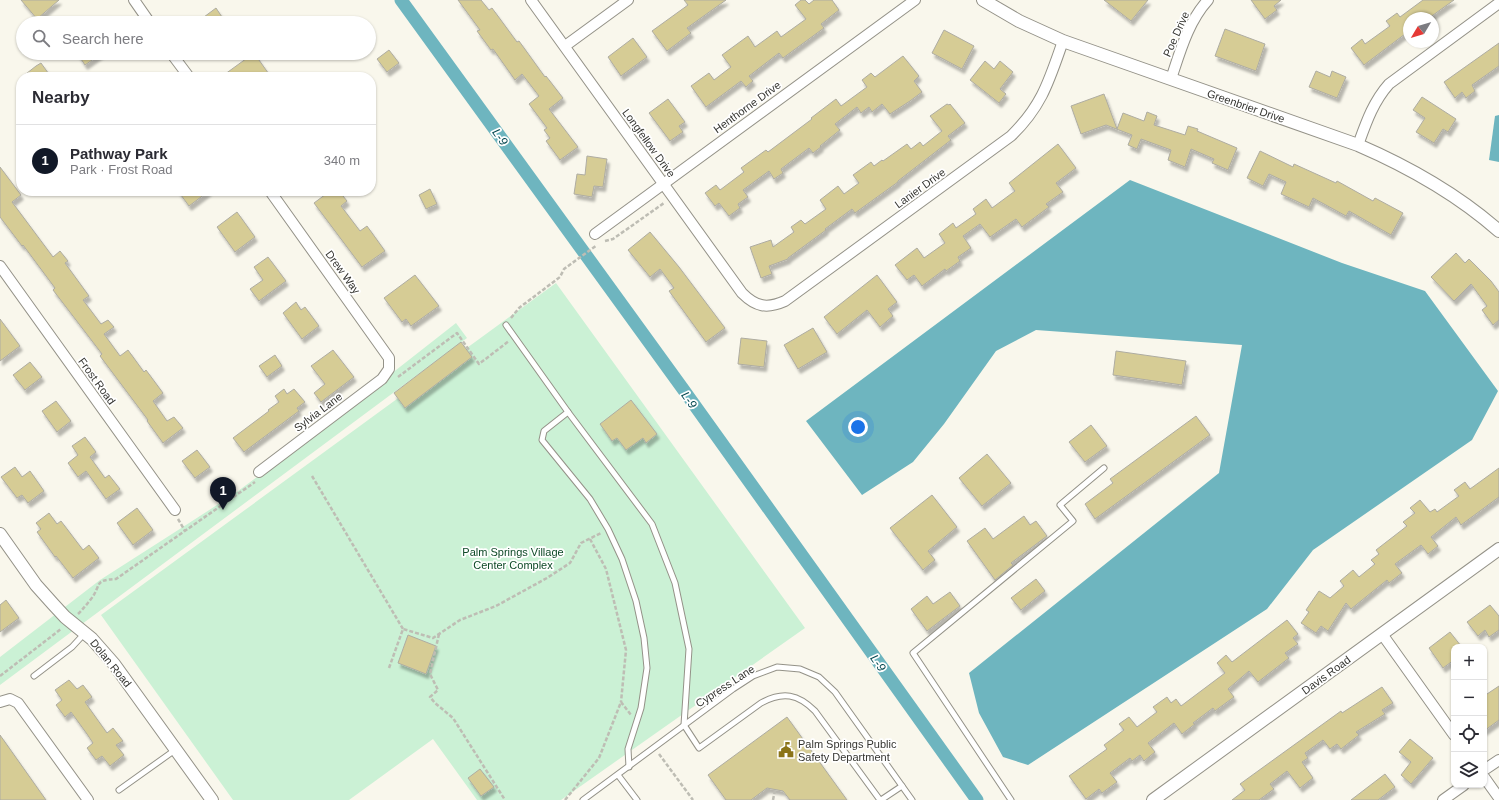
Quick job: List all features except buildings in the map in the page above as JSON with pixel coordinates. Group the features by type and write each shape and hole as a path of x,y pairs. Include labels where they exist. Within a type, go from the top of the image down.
{"street":[{"path":"134,0 145,16"},
{"name":"Longfellow Drive","path":"531,0 742,293 749,300"},
{"path":"565,46 628,0"},
{"name":"Henthorne Drive","path":"595,234 915,0"},
{"name":"Greenbrier Drive","path":"983,0 1019,21 1063,41 1358,145 1392,159 1424,177 1478,213 1499,231"},
{"name":"Poe Drive","path":"1170,79 1194,20 1208,0"},
{"path":"1358,145 1372,108 1389,84 1499,3"},
{"name":"Lanier Drive","path":"749,300 757,304 767,306 776,305 785,301 1011,136 1025,123 1036,107 1045,90 1063,41"},
{"path":"176,60 185,72"},
{"name":"Drew Way","path":"274,196 389,358 390,369"},
{"name":"Frost Road","path":"0,266 175,510"},
{"name":"Sylvia Lane","path":"259,472 382,379 390,369"},
{"name":"Dolan Road","path":"0,534 36,584 53,604 65,617 92,639 114,664 212,800"},
{"name":"Davis Road","path":"1154,800 1499,549"},
{"path":"1382,634 1451,731"},
{"path":"0,702 10,700 18,703 88,800"},
{"path":"1487,768 1499,760"},
{"path":"1487,781 1499,798"},
{"path":"1443,800 1460,788"}],"lane":[{"path":"506,325 568,412 652,524 675,583 689,649 684,725 699,748 761,703 784,695 796,697 806,702 815,711 881,800 902,786"},
{"path":"568,412 544,431 542,440 590,499 608,529 622,559 636,601 644,638 647,668 641,708 628,749 629,767"},
{"path":"1011,800 913,653 1073,522 1060,505 1104,468"},
{"path":"34,676 72,647 85,633"},
{"name":"Cypress Lane","path":"583,800 684,725 754,676 777,667 800,669 819,677 835,692 912,800"},
{"path":"119,790 176,749"},
{"path":"618,775 637,800"}],"path":[{"path":"506,325 519,308 560,277 564,269 600,242 613,239 673,196"},
{"path":"312,476 403,630 433,638 460,620 496,606 546,578 570,563 582,543 608,529"},
{"path":"566,800 599,758 622,702 626,650 606,569 590,538"},
{"path":"389,668 403,630"},
{"path":"439,634 430,674 438,690 430,697 453,718 505,800"},
{"path":"622,702 637,722"},
{"path":"655,748 693,800"},
{"path":"773,800 775,790"}],"green space":[{"name":"Palm Springs Village Center Complex","path":"556,283 805,628 561,800 477,800 433,739 349,800 233,800 101,615"},
{"path":"456,323 467,338 0,685 0,657 100,580 234,494 294,450"}],"water":[{"path":"1499,115 1499,162 1489,160 1495,116"},
{"path":"1130,180 1342,263 1425,291 1498,391 1472,440 1313,550 1267,609 1028,765 1003,757 979,713 969,673 1219,473 1242,345 1036,330 996,351 944,424 913,462 862,495 806,421"}],"waterway":[{"name":"L-9","path":"401,0 683,389 977,800"}],"place":[{"name":"Pathway Park","path":"223,510"},
{"name":"Palm Springs Public Safety Department","path":"786,750"}]}
